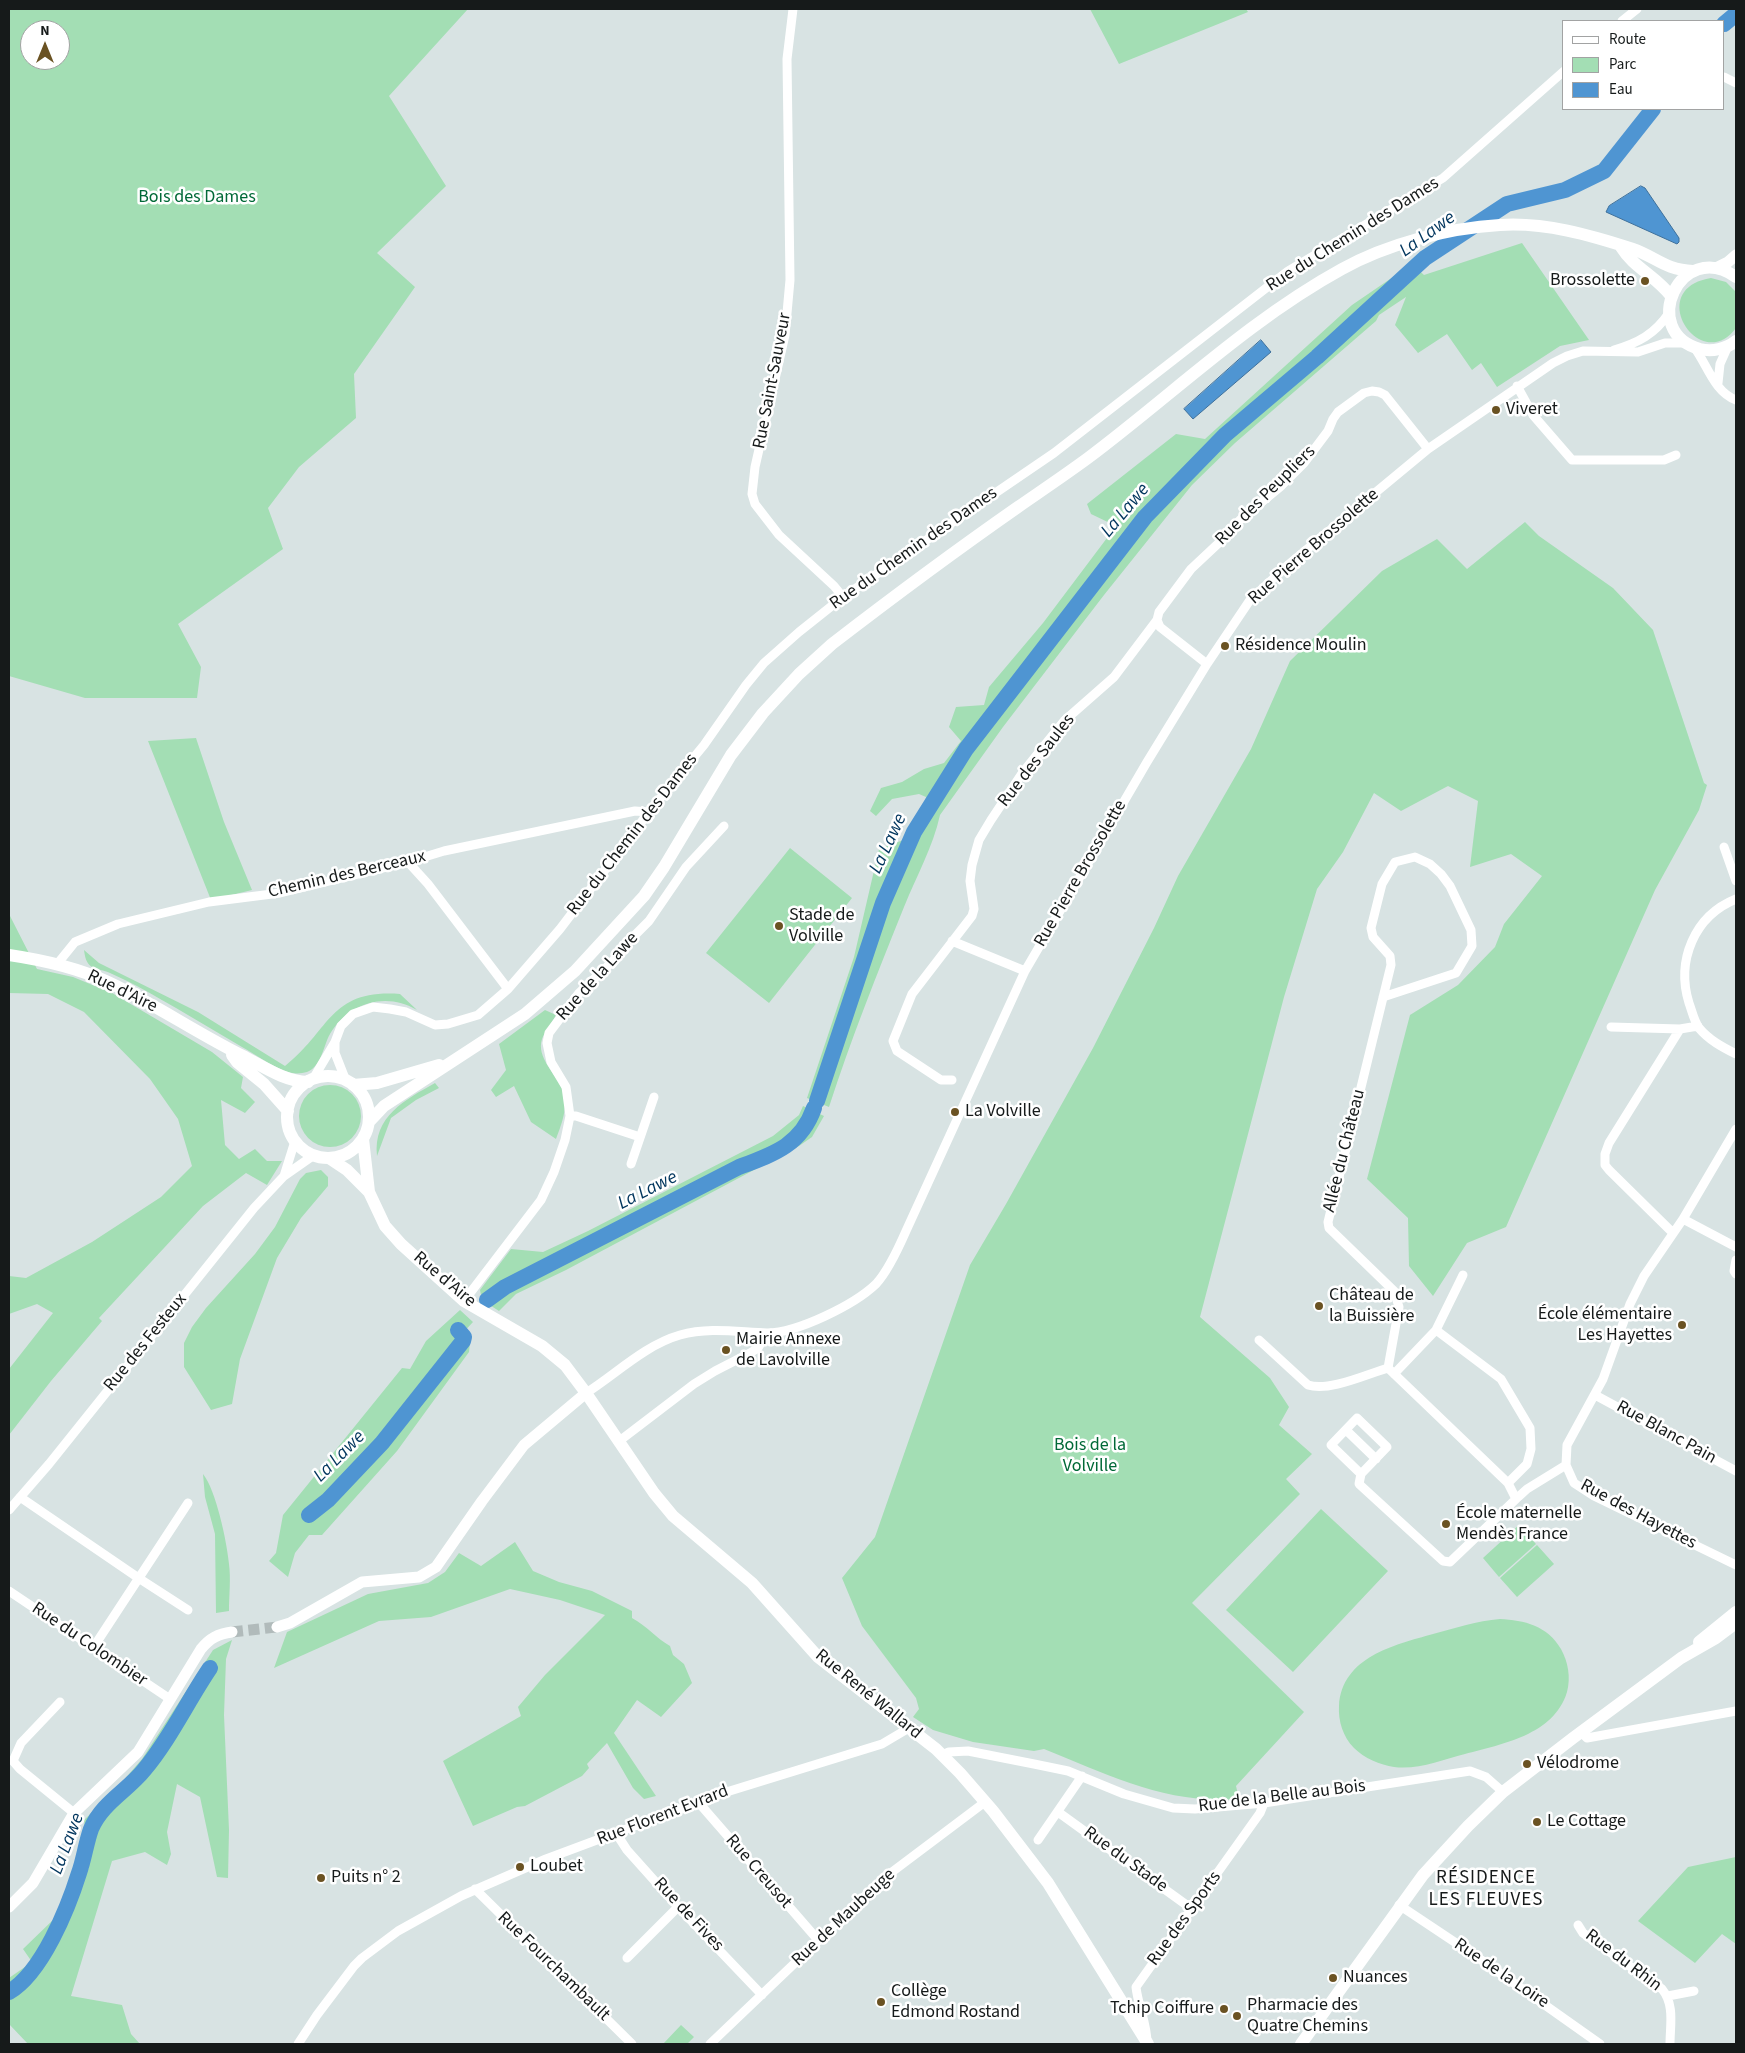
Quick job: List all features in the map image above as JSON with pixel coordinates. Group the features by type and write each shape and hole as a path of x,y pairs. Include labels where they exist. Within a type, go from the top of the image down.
{"main road":[{"path":"369,1122 367,1106 359,1091 350,1083 336,1077 324,1076 311,1080 294,1094 288,1110 288,1127 295,1141 307,1152 329,1158 348,1153 363,1139 369,1122 384,1106 525,1014 576,971 644,896 664,867 731,754 799,674 832,644 1088,458 1261,321 1301,293 1344,268 1416,239 1461,228 1502,224 1533,225 1570,231 1633,249 1670,269 1693,272"},
{"path":"1621,247 1626,256 1660,282 1671,296"},
{"path":"1734,343 1711,350 1690,345 1673,327 1669,313 1671,296 1679,282 1693,272 1704,268 1716,268 1736,277"},
{"name":"Rue d'Aire","path":"9,955 58,963 106,981 151,1004 227,1049 288,1080 311,1080"},
{"name":"Rue d'Aire","path":"227,1049 237,1062 276,1095 288,1110"},
{"path":"350,1083 377,1083 405,1077 453,1061"},
{"name":"Rue d'Aire","path":"363,1139 369,1192"},
{"name":"Rue d'Aire","path":"329,1158 347,1170 369,1192 386,1226 401,1244 464,1301 542,1346 565,1365"},
{"name":"Rue René Wallard","path":"565,1365 654,1494 673,1516 752,1583 818,1657 942,1755 985,1802 1054,1892 1148,2044"},
{"path":"1301,2044 1399,1905 1445,1850 1503,1792 1683,1657 1736,1612"},
{"path":"1683,1657 1736,1624"}],"street":[{"name":"Rue Saint-Sauveur","path":"793,9 787,59 790,280 785,335 755,467 752,494 755,504 779,535 843,597"},
{"path":"1628,20 1637,9"},
{"name":"Rue du Chemin des Dames","path":"311,1080 335,1042 341,1026 353,1014 373,1007 406,1012 435,1025 448,1024 478,1015 508,989 560,929 649,812 704,745 717,724 764,663 799,632 843,597 1054,453 1288,272 1443,178 1562,74"},
{"path":"1716,268 1736,255"},
{"name":"Rue Pierre Brossolette","path":"1612,351 1646,338 1658,328 1669,313"},
{"name":"Rue Pierre Brossolette","path":"586,1393 664,1341 681,1335 726,1330 767,1333 782,1332 802,1327 844,1307 876,1284 900,1245 942,1157 965,1098 1024,971 1147,762 1207,664 1250,600 1288,565 1428,449 1517,386 1567,356 1583,351 1638,352 1665,343 1690,345"},
{"path":"1718,383 1720,364 1734,343"},
{"path":"1690,345 1700,354 1710,375 1723,390 1736,400"},
{"path":"1517,386 1533,415 1572,460 1664,460 1676,456"},
{"name":"Rue des Peupliers","path":"1157,620 1158,612 1191,569 1240,520 1280,488 1304,463 1328,431 1333,418 1364,393 1372,391 1385,395 1428,449"},
{"path":"1157,620 1160,627 1207,664"},
{"name":"Rue des Saules","path":"952,941 972,916 974,909 970,881 972,865 979,840 991,820 1023,772 1064,722 1114,677 1157,620"},
{"name":"Chemin des Berceaux","path":"58,963 75,942 118,924 209,902 280,893 408,862 444,851 635,811 649,812"},
{"name":"Rue de la Lawe","path":"464,1301 541,1200 556,1167 565,1140 570,1116 566,1087 551,1062 547,1043 549,1033 579,993 612,962 649,921 686,867 724,826"},
{"path":"1724,847 1736,881"},
{"name":"Allée du Château","path":"1383,997 1456,973 1472,946 1471,930 1450,886 1430,864 1414,857 1395,862 1382,884 1372,928 1373,937 1390,956 1391,965 1383,997 1328,1222 1329,1228 1394,1291 1399,1308 1391,1371"},
{"path":"408,862 434,892 508,989"},
{"path":"1736,900 1725,904 1709,916 1698,930 1690,946 1685,964 1684,980 1692,1013 1698,1026 1721,1047 1736,1054"},
{"path":"952,1080 942,1080 897,1051 893,1041 912,994 952,941 1024,971"},
{"path":"1611,1027 1680,1029 1698,1026"},
{"path":"1674,1233 1609,1170 1605,1165 1605,1154 1609,1143 1680,1029"},
{"path":"335,1042 335,1053 350,1083"},
{"path":"631,1164 654,1097"},
{"path":"570,1116 576,1116 640,1137"},
{"name":"Rue des Hayettes","path":"1736,1129 1683,1219 1644,1276 1630,1304 1595,1395 1567,1445 1566,1465 1574,1483 1594,1496 1736,1565"},
{"name":"Rue des Festeux","path":"284,1176 295,1141"},
{"name":"Rue des Festeux","path":"9,1510 254,1208 284,1176 314,1155"},
{"path":"1683,1219 1736,1247"},
{"path":"1736,1260 1734,1271 1736,1274"},
{"path":"1259,1340 1308,1385 1315,1387 1338,1384 1391,1371 1436,1330 1463,1275"},
{"path":"1436,1330 1501,1379 1530,1428 1531,1449 1527,1464 1508,1483"},
{"path":"618,1442 694,1384 715,1371 750,1354 758,1348 767,1333"},
{"path":"1391,1371 1508,1483 1516,1499"},
{"path":"277,1626 290,1623 362,1582 419,1577 436,1567 524,1445 586,1393"},
{"name":"Rue Blanc Pain","path":"1595,1395 1736,1471"},
{"path":"1361,1474 1331,1445 1357,1418 1387,1446 1361,1474 1359,1484 1443,1561 1450,1562 1527,1489 1566,1465"},
{"path":"1346,1430 1376,1459"},
{"path":"20,1497 188,1610"},
{"path":"93,1648 188,1503"},
{"name":"Rue du Colombier","path":"9,1591 170,1700"},
{"path":"9,1907 33,1883 74,1813 138,1752 207,1641 218,1634 232,1632"},
{"path":"60,1702 20,1743 13,1761 20,1769 74,1813"},
{"path":"1581,1732 1587,1738 1736,1711"},
{"name":"Rue Florent Evrard","path":"298,2044 317,2015 362,1958 398,1931 475,1889 546,1859 720,1794 882,1744 909,1728"},
{"name":"Rue de la Belle au Bois","path":"942,1755 949,1752 968,1751 1034,1764 1082,1776 1124,1794 1173,1808 1214,1808 1264,1803 1470,1771 1486,1777 1503,1792"},
{"path":"1038,1840 1082,1776"},
{"name":"Rue de Maubeuge","path":"710,2044 884,1878 985,1802"},
{"name":"Rue Creusot","path":"699,1803 818,1940"},
{"name":"Rue des Sports","path":"1148,2044 1147,2027 1137,1999 1136,1987 1260,1813 1264,1803"},
{"name":"Rue du Stade","path":"1058,1812 1192,1909"},
{"name":"Rue de Fives","path":"616,1834 627,1850 678,1907 762,1995"},
{"name":"Rue Fourchambault","path":"475,1889 632,2044"},
{"name":"Rue de la Loire","path":"1399,1905 1600,2044"},
{"path":"627,1958 678,1907"},
{"name":"Rue du Rhin","path":"1578,1925 1584,1934 1662,1989 1668,1996 1671,2006 1670,2044"},
{"name":"Rue du Rhin","path":"1668,1996 1694,1991"}],"green space":[{"name":"Bois des Dames","path":"9,9 468,9 389,96 446,186 377,253 415,287 354,374 356,418 299,467 268,508 283,549 178,624 201,667 197,698 85,698 9,676"},
{"path":"1090,9 1246,9 1248,12 1119,64"},
{"path":"1522,243 1589,340 1560,346 1497,387 1481,363 1472,370 1447,334 1418,353 1395,325 1406,297 1379,315 1376,321 1235,443 1192,485 1104,595 1003,727 940,815 929,850 904,907 846,1056 829,1107 807,1098 854,957 879,849 906,839 924,810 926,797 919,794 892,799 876,816 870,811 881,788 902,782 924,769 944,763 961,741 949,727 956,707 984,705 989,687 1043,623 1116,526 1091,514 1087,504 1176,434 1205,439 1352,305 1412,264 1424,275"},
{"path":"1711,278 1726,282 1736,292 1736,328 1722,340 1708,342 1695,336 1685,325 1680,311 1681,297 1691,285"},
{"name":"Bois de la Volville","path":"1525,522 1539,536 1613,588 1653,630 1704,783 1707,785 1699,810 1655,890 1506,1227 1467,1243 1433,1296 1409,1266 1408,1218 1367,1179 1410,1015 1458,985 1495,947 1504,924 1542,876 1511,854 1470,867 1478,801 1448,786 1401,811 1374,793 1343,852 1317,889 1284,997 1200,1317 1270,1378 1289,1407 1279,1425 1312,1454 1286,1479 1300,1494 1192,1603 1304,1712 1236,1786 1239,1799 1213,1800 1163,1793 1115,1778 1044,1749 1034,1751 973,1742 933,1730 913,1717 919,1709 916,1698 862,1626 842,1578 875,1537 970,1265 1093,1048 1154,928 1178,876 1251,749 1290,661 1382,571 1437,539 1467,569"},
{"path":"196,738 224,822 252,890 211,900 148,741"},
{"name":"Stade de Volville","path":"790,848 852,898 769,1003 706,953"},
{"path":"9,914 37,969 73,977 112,993 212,1052 243,1077 241,1088 255,1102 245,1113 221,1100 225,1145 239,1159 255,1149 267,1161 282,1161 267,1185 246,1173 203,1206 99,1318 102,1321 51,1381 9,1435 9,1369 53,1313 37,1304 9,1314 9,1276 26,1278 92,1242 161,1197 192,1166 178,1119 150,1079 84,1012 48,994 9,993"},
{"path":"84,950 99,963 198,1012 285,1066 333,1015 345,1005 359,998 377,994 400,994 417,1010 393,1001 369,1003 357,1008 338,1023 330,1034 319,1061 312,1069 302,1073 290,1073 268,1063 135,985 108,972 92,967 87,962"},
{"path":"545,1010 556,1015 542,1039 542,1053 562,1089 565,1102 564,1114 556,1139 531,1122 514,1086 496,1097 491,1090 506,1070 499,1044"},
{"path":"435,1083 439,1088 416,1100 391,1118 377,1156 377,1142 380,1130 393,1111 402,1103"},
{"path":"324,1085 336,1085 352,1094 359,1104 361,1116 359,1128 352,1138 336,1147 324,1147 313,1142 304,1133 299,1122 299,1110 304,1099 313,1090"},
{"path":"803,1106 824,1116 812,1137 799,1146 566,1270 516,1294 499,1311 482,1300 480,1290 511,1249 543,1252 588,1231 773,1136 799,1115"},
{"path":"321,1170 328,1177 328,1186 301,1218 277,1258 240,1359 232,1404 211,1410 184,1367 184,1343 192,1327 206,1308 255,1254 275,1227 300,1179 306,1173"},
{"path":"460,1310 473,1322 461,1335 470,1343 469,1352 397,1451 322,1535 309,1535 295,1553 288,1577 269,1561 276,1553 283,1515 402,1368 410,1369 426,1341"},
{"path":"203,1474 212,1492 220,1517 230,1570 229,1611 216,1613 215,1534 205,1497"},
{"path":"1321,1509 1388,1571 1293,1672 1226,1610"},
{"path":"1519,1525 1536,1544 1499,1577 1483,1558"},
{"path":"515,1542 533,1571 559,1582 592,1591 632,1611 632,1618 670,1646 673,1655 684,1664 692,1683 661,1717 637,1700 614,1733 656,1796 644,1799 633,1788 607,1743 587,1764 589,1768 582,1776 525,1806 517,1807 473,1826 443,1761 521,1716 518,1707 545,1675 605,1615 560,1600 510,1589 431,1617 379,1621 274,1668 287,1632 368,1594 428,1583 445,1572 459,1553 481,1566"},
{"path":"1537,1545 1554,1564 1517,1597 1500,1578"},
{"path":"1500,1619 1526,1623 1542,1630 1556,1641 1565,1659 1569,1681 1567,1692 1560,1707 1539,1728 1495,1746 1430,1764 1403,1768 1378,1763 1362,1755 1350,1744 1342,1728 1339,1706 1342,1689 1349,1676 1360,1665 1372,1656 1402,1643 1466,1625"},
{"path":"232,1640 226,1659 224,1715 229,1830 228,1878 217,1877 200,1797 177,1784 167,1832 171,1854 167,1865 145,1852 112,1861 71,1996 122,2005 131,2034 140,2044 28,2044 9,2024 9,1978 32,1962 23,1949 55,1918 89,1868 84,1820 116,1789 142,1759 213,1650"},
{"path":"1736,1857 1736,1944 1722,1934 1695,1963 1638,1921 1688,1867"},
{"path":"681,2025 694,2037 687,2044 663,2044"}],"water":[{"path":"1641,186 1645,188 1679,238 1677,244 1606,212 1609,206"},
{"path":"1261,340 1271,352 1193,419 1184,409"}],"waterway":[{"name":"La Lawe","path":"1725,23 1736,14"},
{"name":"La Lawe","path":"817,1101 883,903 914,832 966,749 1145,517 1225,435 1317,357 1425,258 1507,204 1565,190 1604,171 1652,110"},
{"name":"La Lawe","path":"487,1300 505,1287 739,1167 775,1152 794,1140 802,1131 814,1108"},
{"name":"La Lawe","path":"309,1515 328,1500 382,1443 463,1341 464,1337 458,1330"},
{"name":"La Lawe","path":"9,1992 21,1983 32,1970 52,1939 74,1887 81,1868 89,1834 96,1820 108,1804 144,1770 170,1733 210,1668"}],"tunnel":[{"path":"232,1632 277,1627"}],"place":[{"name":"Brossolette","path":"1645,281"},
{"name":"Viveret","path":"1496,410"},
{"name":"Résidence Moulin","path":"1225,646"},
{"name":"Stade de Volville","path":"779,926"},
{"name":"La Volville","path":"955,1112"},
{"name":"Château de la Buissière","path":"1319,1306"},
{"name":"École élémentaire Les Hayettes","path":"1682,1325"},
{"name":"Mairie Annexe de Lavolville","path":"726,1350"},
{"name":"École maternelle Mendès France","path":"1446,1524"},
{"name":"Vélodrome","path":"1527,1764"},
{"name":"Le Cottage","path":"1537,1822"},
{"name":"Loubet","path":"520,1867"},
{"name":"Puits n° 2","path":"321,1878"},
{"name":"Nuances","path":"1333,1978"},
{"name":"Collège Edmond Rostand","path":"881,2002"},
{"name":"Tchip Coiffure","path":"1224,2009"},
{"name":"Pharmacie des Quatre Chemins","path":"1237,2016"}],"district":[{"name":"RÉSIDENCE LES FLEUVES","path":"1486,1890"}]}
